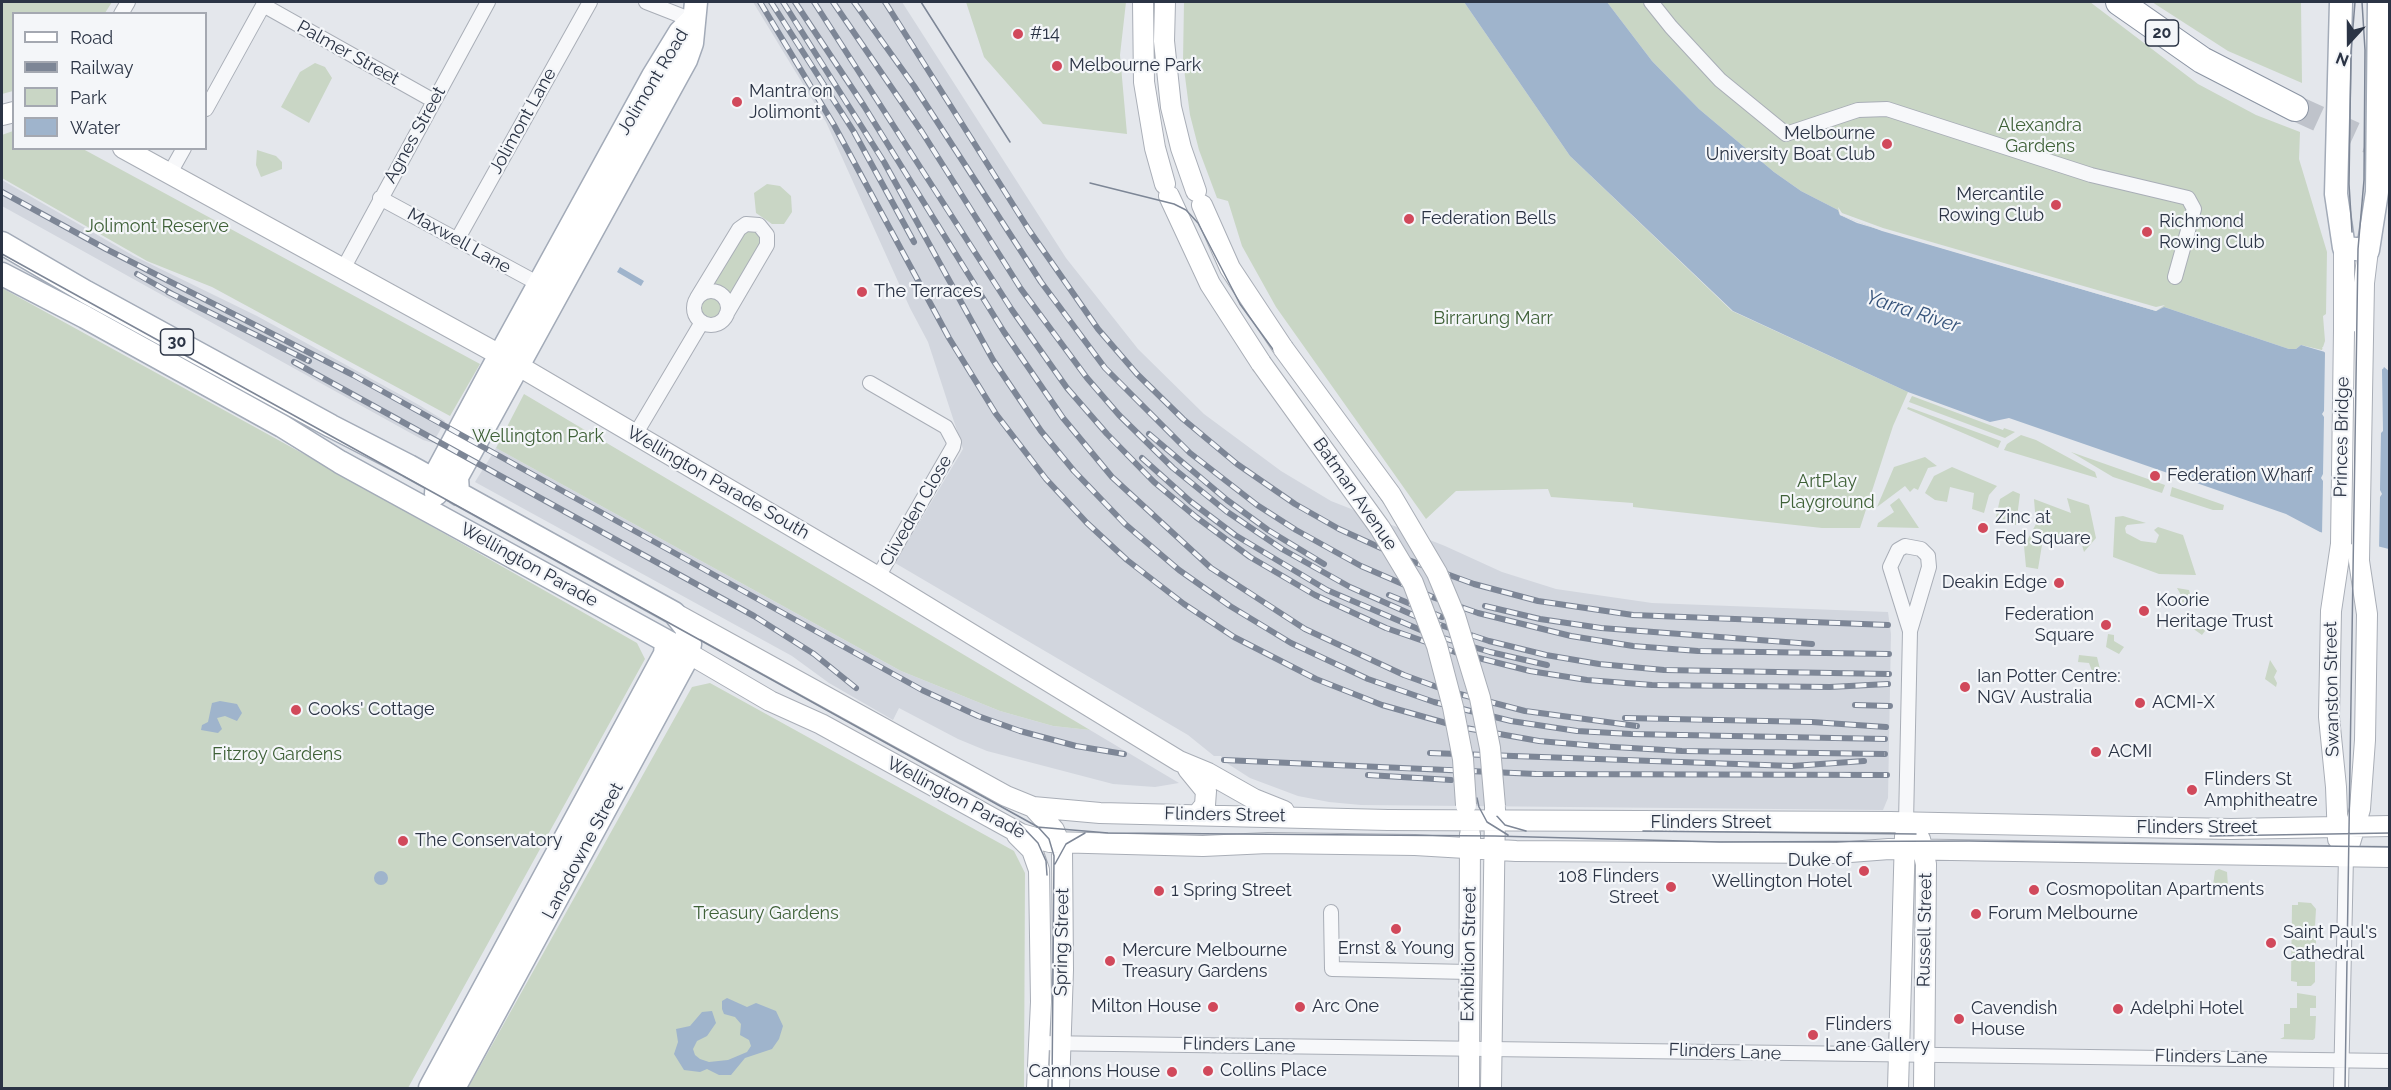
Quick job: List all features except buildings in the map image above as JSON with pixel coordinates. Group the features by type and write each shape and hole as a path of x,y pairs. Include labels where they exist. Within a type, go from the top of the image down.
{"highway":[{"name":"20","path":"2120,2 2202,60 2271,96 2296,106"}],"main road":[{"name":"Batman Avenue","path":"1143,2 1144,82 1155,148 1167,190 1210,284 1261,363 1368,510 1413,583 1430,624 1449,687 1463,759 1467,812"},
{"name":"Batman Avenue","path":"1165,2 1167,82 1181,148 1199,198 1230,268 1283,348 1390,495 1437,573 1455,616 1480,698 1491,757 1495,813"},
{"path":"2326,2 2327,80 2335,148"},
{"path":"2341,2 2335,148 2336,194 2344,248 2368,250"},
{"path":"2368,250 2377,192 2379,2"},
{"name":"Jolimont Road","path":"458,494 457,477 509,360 539,284 638,125 687,60 692,43 694,11"},
{"path":"2379,76 2390,47"},
{"name":"Jolimont Road","path":"436,481 439,467 509,360 638,125"},
{"path":"1155,148 1181,148"},
{"name":"Wellington Parade South","path":"127,150 509,360 878,577 1179,761 1208,773 1264,804 1313,817"},
{"path":"2368,250 2380,237 2390,209"},
{"name":"Wellington Parade","path":"2,243 137,320 436,481 1006,796 1032,807"},
{"name":"Princes Bridge","path":"2344,248 2350,547"},
{"name":"Princes Bridge","path":"2350,547 2363,336 2364,283 2368,250"},
{"name":"Wellington Parade","path":"2,274 85,317 282,426 340,462 451,521 770,701 820,724 1031,838 1061,844"},
{"path":"436,481 438,505 451,521"},
{"name":"Swanston Street","path":"2345,860 2356,827 2364,754 2367,624 2350,547"},
{"name":"Swanston Street","path":"2345,860 2336,828 2336,787 2329,723 2330,642 2331,611 2350,547"},
{"path":"674,613 688,633 688,653"},
{"name":"Lansdowne Street","path":"454,1089 665,654 666,644 662,639"},
{"name":"Lansdowne Street","path":"430,1089 554,883 688,653"},
{"name":"Wellington Parade South","path":"1179,761 1206,791 1205,805 1197,815"},
{"path":"1032,807 1052,826 1061,844"},
{"name":"Flinders Street","path":"1032,807 1090,812 1313,817 1467,812 1909,819 2151,828 2390,826"},
{"name":"Exhibition Street","path":"1467,812 1470,848 1467,1048 1469,1089"},
{"name":"Exhibition Street","path":"1491,1089 1495,813"},
{"name":"Russell Street","path":"1909,819 1914,850 1926,881 1924,1089"},
{"name":"Spring Street","path":"997,820 1026,842 1038,866 1041,1002 1037,1089"},
{"name":"Flinders Street","path":"1061,844 1203,846 1287,844 1470,848 1495,851 1837,853 1914,850 2345,860 2390,857"},
{"name":"Spring Street","path":"1059,1089 1064,970 1061,844"},
{"name":"Russell Street","path":"1898,1089 1902,881 1914,850"},
{"path":"1902,881 1926,881"},
{"path":"1469,972 1493,972"},
{"path":"1900,999 1925,999"}],"street":[{"name":"Agnes Street","path":"343,268 488,2"},
{"name":"Jolimont Lane","path":"457,240 590,2"},
{"path":"646,2 694,11"},
{"path":"1651,2 1720,80 1786,134 1858,110 1887,110 2091,175 2188,198 2194,209 2175,277"},
{"name":"Palmer Street","path":"264,3 434,101"},
{"path":"207,107 264,3"},
{"path":"170,173 183,150"},
{"name":"Maxwell Lane","path":"380,198 539,284"},
{"path":"746,224 759,225 767,235 766,248 726,315 716,324 702,322 694,311 697,298 739,229 746,224"},
{"path":"697,298 706,292 718,293 727,303 726,315"},
{"path":"635,435 702,322"},
{"name":"Cliveden Close","path":"870,382 946,427 954,442 878,577"},
{"name":"Russell Street","path":"1909,819 1910,631 1929,567 1928,556 1921,549 1905,546 1892,558 1890,567 1910,631"},
{"name":"Swanston Street","path":"2341,1089 2345,860"},
{"path":"1331,912 1332,969 1469,972"},
{"name":"Flinders Lane","path":"1038,1043 2390,1061"}],"shaded area":[{"path":"753,2 902,2 1066,258 1138,349 1204,414 1281,471 1331,501 1445,546 1502,572 1556,589 1652,603 1888,612 1891,634 1888,798 1883,810 1361,805 1298,796 1250,778 1225,762 1221,756 1214,756 1188,735 895,563 963,449 928,342 910,308 826,122"},
{"path":"2,180 134,256 257,316 419,405 445,421 433,443 423,440 2,206"},
{"path":"496,448 901,671 1000,711 1053,726 1090,730 1179,783 1155,787 1113,784 987,751 958,739 899,708 893,720 829,683 792,656 475,482"}],"green space":[{"path":"2,2 112,2 106,12 12,12 12,91 2,94"},
{"name":"Melbourne Park","path":"966,2 1126,2 1120,55 1127,134 1043,124 984,57"},
{"name":"Birrarung Marr","path":"1184,2 1464,2 1570,156 1732,311 1908,392 1893,426 1860,528 1822,528 1633,507 1633,503 1551,497 1548,489 1456,491 1426,519 1276,307 1242,246 1228,201 1217,198 1199,150 1190,115 1183,61"},
{"name":"Alexandra Gardens","path":"1607,2 2090,2 2198,84 2256,115 2300,132 2299,159 2327,252 2326,314 2323,316 2325,341 2322,350 2301,345 2296,349 2289,349 2164,307 2156,311 1882,231 1840,215 1838,210 1801,191 1774,172 1699,109 1652,61"},
{"path":"2152,2 2301,2 2302,83 2228,51"},
{"path":"315,63 325,67 332,78 309,123 281,107 300,72"},
{"name":"Jolimont Reserve","path":"12,131 12,150 85,150 480,364 450,416 212,287 147,261 2,178 2,135"},
{"path":"257,150 276,156 282,162 282,169 261,177 256,165"},
{"path":"767,184 780,186 791,196 792,212 784,224 772,224 756,213 754,193"},
{"path":"747,230 757,231 761,241 730,298 711,287"},
{"name":"Fitzroy Gardens","path":"2,288 311,458 637,643 645,659 408,1088 2,1088"},
{"path":"710,298 718,301 721,309 718,317 710,320 702,317 699,309 702,301"},
{"name":"Wellington Park","path":"524,394 1090,730 1053,726 1000,711 901,671 496,448"},
{"path":"1912,396 2003,430 2004,428 2015,432 2005,438 1909,402"},
{"path":"1908,407 2001,441 1998,448 1907,409"},
{"path":"2021,435 2036,440 2095,472 2097,478 2004,450 2007,444"},
{"path":"2071,452 2165,485 2162,493 2113,477"},
{"path":"1925,457 1937,466 1928,468 1918,490 1914,488 1910,492 1905,486 1877,507 1894,467"},
{"path":"1952,467 1997,486 1989,495 1984,513 1972,509 1974,493 1950,487 1947,502 1935,500 1925,493 1934,476"},
{"path":"2172,487 2224,505 2223,510 2213,510 2170,496"},
{"path":"2013,491 2020,494 2016,525 1996,517 2000,499"},
{"path":"1899,498 1919,528 1877,527 1878,523 1894,512 1890,505"},
{"path":"2067,498 2089,505 2096,538 2084,552 2082,545 2044,533 2038,569 2026,567 2024,546 2036,524 2034,499 2071,513"},
{"path":"2123,516 2146,523 2127,525 2125,528 2126,533 2141,541 2156,543 2159,535 2154,530 2158,527 2183,535 2196,575 2159,574 2113,557 2115,517"},
{"path":"2177,588 2189,590 2191,598 2183,604 2178,600 2181,595"},
{"path":"2191,615 2200,617 2200,625 2205,631 2202,635 2188,625"},
{"path":"2108,634 2114,635 2114,641 2124,647 2119,654 2106,647"},
{"path":"2079,655 2097,657 2100,669 2092,671 2089,663 2078,662"},
{"path":"2270,660 2277,671 2274,677 2276,687 2265,679"},
{"name":"Treasury Gardens","path":"710,683 1014,851 1025,873 1024,1088 468,1088 692,687"},
{"path":"2219,869 2227,872 2228,886 2213,885 2215,871"},
{"path":"2298,902 2311,903 2316,909 2315,926 2311,926 2311,933 2316,933 2316,954 2310,954 2309,962 2315,962 2315,982 2311,986 2297,986 2297,982 2291,981 2292,905 2298,905"},
{"path":"2297,993 2316,996 2316,1008 2310,1008 2310,1016 2316,1016 2313,1040 2280,1039 2284,1037 2284,1024 2290,1024 2290,1008 2297,1008"}],"water":[{"name":"Yarra River","path":"1464,2 1607,2 1652,61 1699,109 1774,172 1801,191 1838,210 1840,215 1857,223 2156,311 2164,307 2289,349 2296,349 2301,345 2383,369 2384,367 2390,372 2389,549 2320,532 2286,514 2009,418 1990,422 1908,392 1733,311 1570,156"},
{"path":"620,267 644,281 641,286 617,272"},
{"path":"220,701 237,704 242,713 237,721 225,716 217,718 222,729 218,733 201,730 202,725 208,722 212,703"},
{"path":"378,871 384,871 388,878 384,885 378,885 374,881 374,875"},
{"path":"727,998 747,1007 756,1003 776,1011 783,1026 779,1039 772,1049 745,1058 731,1075 719,1075 707,1069 700,1072 684,1070 674,1054 678,1042 676,1029 690,1026 702,1012 712,1011 716,1023 707,1036 697,1041 693,1049 695,1055 700,1059 709,1062 728,1060 747,1052 751,1046 749,1040 740,1035 741,1024 735,1017 724,1014 722,1001"}],"pier":[{"path":"1838,207 1842,213 1883,228 2156,307 2165,305 2156,311 1882,231 1840,215"},
{"path":"2322,347 2381,366 2384,364 2382,370 2383,431 2381,433 2380,490 2382,494 2380,497 2379,551 2322,535 2323,481 2321,478 2323,474 2324,417 2322,414 2324,411 2325,353"}],"tunnel":[{"path":"2295,108 2361,138 2390,147"}],"tram line":[{"path":"921,2 1010,142"},
{"path":"2352,232 2349,184 2351,52 2355,2"},
{"path":"2345,1088 2358,249 2364,180 2365,50 2362,2"},
{"path":"1090,183 1174,204 1186,210 1198,223 1240,304 1393,515 1427,572 1461,657 1476,711 1487,805 1505,825 1526,831"},
{"path":"2,254 1038,827 1049,839 1054,856 1052,1088"},
{"path":"1477,798 1487,822 1508,835"},
{"path":"1018,822 1038,843 1046,861 1047,875"},
{"path":"1037,827 1108,833 1495,836 1720,842 1969,841 2390,847"},
{"path":"1643,831 1916,834"},
{"path":"1055,864 1066,844 1085,833"},
{"path":"2210,836 2390,833"}],"railway":[{"path":"760,2 834,125 949,338 996,414 1046,479 1087,523 1127,560 1184,604 1234,637 1316,679 1382,705 1460,727 1539,741 1597,746 1682,751 1885,754"},
{"path":"771,2 854,132 914,242"},
{"path":"783,2 884,162 993,360 1041,431 1074,471 1125,524 1179,570 1230,606 1291,643 1368,679 1434,702 1511,721 1577,731 1631,734 1885,739"},
{"path":"795,2 864,106 1004,332 1063,418 1112,477 1211,568 1305,629 1404,675 1448,691 1525,711 1637,726"},
{"path":"814,2 1012,310 1067,388 1107,434 1154,482 1250,557 1315,595 1386,628 1455,652 1530,671 1587,680 1652,685 1830,687 1888,684"},
{"path":"833,2 922,132 1021,289 1087,378 1119,415 1173,468 1226,511 1282,549 1350,587 1422,619 1489,641 1546,655 1599,664 1664,670 1889,674"},
{"path":"854,2 914,86 1041,282 1105,368 1190,453 1257,505 1296,530 1361,566 1435,598 1478,613 1571,636 1633,646 1698,651 1889,654"},
{"path":"885,2 1029,230 1098,329 1137,374 1183,419 1237,464 1295,504 1339,529 1403,558 1474,584 1538,601 1633,615 1888,625"},
{"path":"2,192 106,249 353,375 922,690 978,716 1020,731 1076,746 1124,754"},
{"path":"137,274 176,296"},
{"path":"168,292 309,361"},
{"path":"294,362 754,616 814,654 856,688"},
{"path":"1149,434 1227,500 1268,530 1324,564"},
{"path":"1142,458 1190,501 1235,535 1327,590 1430,634 1490,652 1547,665"},
{"path":"1389,595 1442,617"},
{"path":"1485,606 1540,619 1601,628 1812,644"},
{"path":"1855,705 1890,706"},
{"path":"1625,718 1812,722 1886,727"},
{"path":"1430,753 1792,766 1864,761"},
{"path":"1224,760 1536,774 1887,775"},
{"path":"1368,775 1451,780"}],"place":[{"name":"#14","path":"1018,34"},
{"name":"Melbourne Park","path":"1057,66"},
{"name":"Mantra on Jolimont","path":"737,102"},
{"name":"Melbourne University Boat Club","path":"1887,144"},
{"name":"Mercantile Rowing Club","path":"2056,205"},
{"name":"Federation Bells","path":"1409,219"},
{"name":"Richmond Rowing Club","path":"2147,232"},
{"name":"The Terraces","path":"862,292"},
{"name":"Federation Wharf","path":"2155,476"},
{"name":"Zinc at Fed Square","path":"1983,528"},
{"name":"Deakin Edge","path":"2059,583"},
{"name":"Koorie Heritage Trust","path":"2144,611"},
{"name":"Federation Square","path":"2106,625"},
{"name":"Ian Potter Centre: NGV Australia","path":"1965,687"},
{"name":"ACMI-X","path":"2140,703"},
{"name":"Cooks' Cottage","path":"296,710"},
{"name":"ACMI","path":"2096,752"},
{"name":"Flinders St Amphitheatre","path":"2192,790"},
{"name":"The Conservatory","path":"403,841"},
{"name":"Duke of Wellington Hotel","path":"1864,871"},
{"name":"108 Flinders Street","path":"1671,887"},
{"name":"Cosmopolitan Apartments","path":"2034,890"},
{"name":"1 Spring Street","path":"1159,891"},
{"name":"Forum Melbourne","path":"1976,914"},
{"name":"Ernst & Young","path":"1396,929"},
{"name":"Saint Paul's Cathedral","path":"2271,943"},
{"name":"Mercure Melbourne Treasury Gardens","path":"1110,961"},
{"name":"Milton House","path":"1213,1007"},
{"name":"Arc One","path":"1300,1007"},
{"name":"Adelphi Hotel","path":"2118,1009"},
{"name":"Cavendish House","path":"1959,1019"},
{"name":"Flinders Lane Gallery","path":"1813,1035"},
{"name":"Collins Place","path":"1208,1071"},
{"name":"Cannons House","path":"1172,1072"}],"park label":[{"name":"ArtPlay Playground","path":"1827,492"}]}
